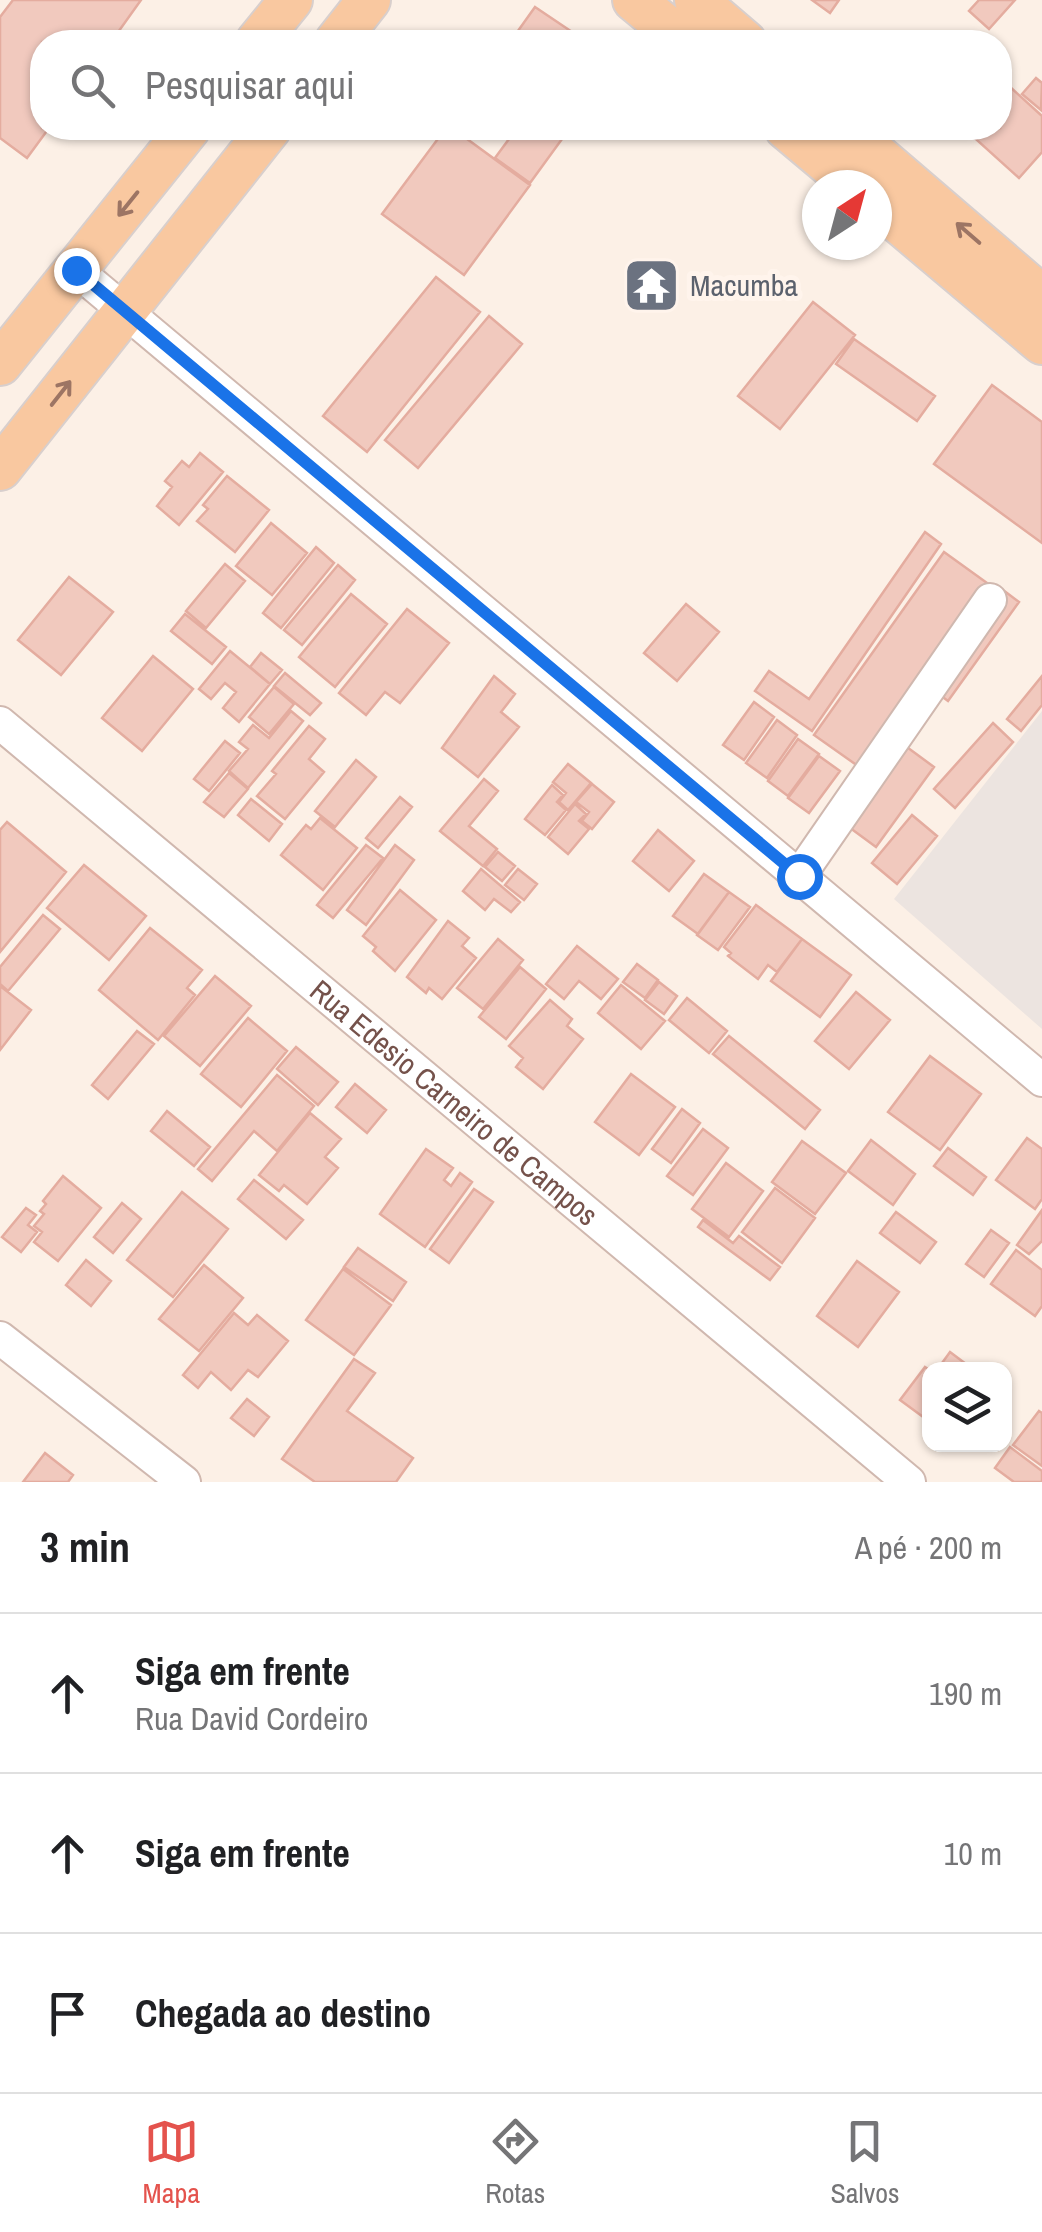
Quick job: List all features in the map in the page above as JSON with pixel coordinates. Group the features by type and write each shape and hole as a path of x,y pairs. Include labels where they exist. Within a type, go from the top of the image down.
{"main road":[{"path":"266,30 290,0"},
{"path":"346,30 370,0"},
{"path":"634,0 670,30"},
{"path":"696,0 732,30"},
{"path":"0,364 179,140"},
{"path":"0,469 261,140"},
{"path":"800,140 836,170"},
{"path":"858,140 1042,297"},
{"path":"892,217 1042,343"}],"street":[{"path":"76,270 1042,1080"},
{"path":"799,876 990,600"},
{"name":"Rua Edesio Carneiro de Campos","path":"0,723 909,1482"},
{"path":"0,1338 184,1482"}],"shaded area":[{"path":"1042,711 1042,1029 894,899"}],"building":[{"path":"13,0 141,0 120,30 30,30 30,140 40,140 27,158 0,138 0,17"},
{"path":"812,0 839,0 830,13"},
{"path":"979,0 1015,0 989,29 969,11"},
{"path":"535,7 569,30 519,30"},
{"path":"1036,78 1042,83 1041,110 1022,94"},
{"path":"1012,89 1042,116 1042,152 1019,178 977,140 1012,140"},
{"path":"437,140 468,140 530,185 464,275 382,214"},
{"path":"508,140 561,140 530,183 495,158"},
{"path":"436,277 480,312 367,452 323,416"},
{"path":"813,302 855,335 780,429 738,396"},
{"path":"489,316 522,344 418,468 385,440"},
{"path":"854,339 935,396 917,421 836,364"},
{"path":"992,385 1042,422 1042,543 934,464"},
{"path":"200,453 223,472 179,525 157,506 172,487 165,481 182,461 189,467"},
{"path":"227,476 269,510 235,552 197,521 208,509 203,505"},
{"path":"271,523 307,553 272,595 236,566"},
{"path":"925,532 941,544 812,731 755,691 769,671 809,699"},
{"path":"316,547 334,563 281,628 263,613"},
{"path":"944,552 994,588 865,771 814,735"},
{"path":"225,564 245,581 206,628 186,611"},
{"path":"338,565 355,580 302,645 284,630"},
{"path":"69,577 113,612 61,675 18,640"},
{"path":"1003,590 1019,602 948,701 932,689"},
{"path":"351,594 387,624 335,687 299,657"},
{"path":"686,604 719,632 677,681 644,653"},
{"path":"407,609 449,643 400,703 385,692 366,715 339,693"},
{"path":"185,614 226,647 212,664 171,631"},
{"path":"230,651 270,684 239,722 223,708 236,692 225,683 211,699 199,689"},
{"path":"261,653 282,670 270,684 250,667"},
{"path":"153,656 193,689 142,751 102,718"},
{"path":"285,673 321,703 310,715 274,686"},
{"path":"494,676 515,694 501,712 519,727 478,777 442,748"},
{"path":"1042,676 1042,705 1021,731 1007,719"},
{"path":"274,687 294,704 269,734 249,717"},
{"path":"754,702 774,717 744,760 723,745"},
{"path":"291,711 303,721 248,788 229,771 248,749 239,742 253,725 269,738"},
{"path":"777,720 797,735 767,778 746,763"},
{"path":"993,723 1013,742 955,808 934,789"},
{"path":"309,726 325,739 309,759 324,772 285,819 257,796"},
{"path":"798,739 819,754 788,796 768,781"},
{"path":"225,741 240,753 209,791 194,779"},
{"path":"900,742 934,767 876,847 842,822"},
{"path":"819,756 840,771 809,813 788,798"},
{"path":"356,760 376,777 335,827 315,811"},
{"path":"568,764 591,783 568,810 559,802 566,793 553,782"},
{"path":"229,773 248,789 224,817 204,802"},
{"path":"484,779 498,791 469,826 497,849 483,866 440,831"},
{"path":"592,784 614,802 592,829 582,821 589,812 576,802"},
{"path":"552,785 563,795 557,802 566,810 545,835 525,819"},
{"path":"400,797 412,807 378,848 366,838"},
{"path":"251,799 282,824 269,841 238,815"},
{"path":"575,804 586,814 579,821 589,829 568,854 548,837"},
{"path":"912,815 937,836 897,884 872,863"},
{"path":"320,818 357,848 323,890 281,855 306,825 311,829"},
{"path":"7,822 66,872 0,952 0,830"},
{"path":"658,830 694,861 669,891 633,861"},
{"path":"366,845 383,858 333,918 317,905"},
{"path":"395,845 414,860 366,925 347,910"},
{"path":"498,852 515,866 502,881 485,867"},
{"path":"84,865 146,916 109,960 47,908"},
{"path":"481,869 520,902 511,912 494,899 485,910 463,891"},
{"path":"518,869 537,884 524,900 505,885"},
{"path":"704,874 729,892 698,934 673,916"},
{"path":"400,890 436,920 395,971 363,936"},
{"path":"729,892 750,907 718,950 697,935"},
{"path":"756,905 802,939 777,972 768,965 758,979 728,956 731,953 724,947"},
{"path":"43,915 60,929 8,991 0,984 0,967"},
{"path":"448,921 469,938 462,946 476,958 442,999 429,988 426,993 407,977"},
{"path":"150,928 202,970 187,988 195,995 158,1040 99,990"},
{"path":"498,939 523,960 483,1009 457,988"},
{"path":"802,939 851,975 820,1017 771,981"},
{"path":"577,946 618,979 601,999 579,981 564,999 546,984"},
{"path":"637,964 658,980 645,998 623,982"},
{"path":"520,967 546,989 506,1039 479,1017"},
{"path":"215,976 251,1006 200,1066 164,1036"},
{"path":"659,982 677,996 664,1014 645,1000"},
{"path":"621,985 665,1021 641,1049 598,1013"},
{"path":"0,986 31,1010 0,1050"},
{"path":"856,992 890,1020 849,1069 815,1041"},
{"path":"687,998 727,1031 709,1053 669,1020"},
{"path":"550,1000 572,1019 567,1026 583,1039 543,1089 516,1067 523,1058 509,1046"},
{"path":"248,1018 287,1051 241,1107 201,1074"},
{"path":"137,1031 154,1044 108,1099 92,1085"},
{"path":"729,1036 820,1110 805,1129 713,1054"},
{"path":"296,1047 338,1082 318,1105 277,1069"},
{"path":"930,1056 981,1094 940,1150 888,1112"},
{"path":"631,1074 675,1107 639,1155 595,1122"},
{"path":"277,1075 314,1106 277,1151 254,1131 212,1181 198,1169"},
{"path":"355,1084 386,1110 367,1133 336,1107"},
{"path":"682,1109 700,1123 671,1163 652,1149"},
{"path":"167,1111 210,1147 194,1166 151,1131"},
{"path":"310,1113 341,1139 325,1157 338,1168 307,1204 284,1185 279,1191 259,1175"},
{"path":"703,1129 728,1148 693,1195 667,1176"},
{"path":"1027,1138 1042,1149 1042,1199 1035,1209 996,1180"},
{"path":"871,1140 915,1174 893,1205 848,1171"},
{"path":"802,1141 846,1173 815,1214 772,1182"},
{"path":"948,1148 986,1177 973,1195 934,1166"},
{"path":"426,1149 453,1168 444,1180 451,1186 460,1173 472,1182 425,1247 380,1214"},
{"path":"726,1163 763,1191 729,1237 692,1209"},
{"path":"63,1176 101,1208 58,1261 34,1242 42,1232 34,1226 44,1214 40,1211 46,1204 43,1201"},
{"path":"254,1180 303,1220 286,1239 238,1199"},
{"path":"775,1188 815,1218 782,1263 742,1232"},
{"path":"474,1189 493,1202 449,1263 430,1249"},
{"path":"182,1192 228,1229 173,1297 127,1260"},
{"path":"122,1203 141,1219 113,1253 94,1237"},
{"path":"26,1208 36,1215 28,1225 37,1232 21,1252 2,1237"},
{"path":"1042,1210 1042,1241 1029,1254 1017,1245"},
{"path":"896,1212 936,1242 920,1263 880,1233"},
{"path":"703,1220 733,1243 739,1236 780,1267 770,1280 698,1227"},
{"path":"991,1230 1009,1243 984,1277 966,1264"},
{"path":"358,1248 406,1282 393,1301 344,1267"},
{"path":"1016,1250 1042,1270 1042,1306 1035,1316 991,1284"},
{"path":"86,1260 111,1281 91,1306 66,1285"},
{"path":"857,1261 899,1292 858,1347 817,1316"},
{"path":"204,1265 243,1298 199,1351 159,1319"},
{"path":"343,1269 391,1305 354,1355 306,1320"},
{"path":"234,1313 248,1325 257,1315 288,1341 258,1377 248,1370 231,1390 211,1372 198,1388 183,1375"},
{"path":"950,1352 963,1362 943,1362"},
{"path":"354,1359 375,1373 347,1411 413,1458 396,1482 315,1482 282,1459"},
{"path":"922,1371 922,1416 900,1400"},
{"path":"247,1399 269,1417 254,1436 231,1418"},
{"path":"1039,1411 1042,1413 1042,1466 1013,1445"},
{"path":"1012,1448 1042,1471 1042,1482 1014,1482 995,1468"},
{"path":"45,1453 73,1475 68,1482 23,1482"}],"place":[{"name":"Macumba","path":"651,285"}],"route":[{"path":"76,270 799,876"}]}
